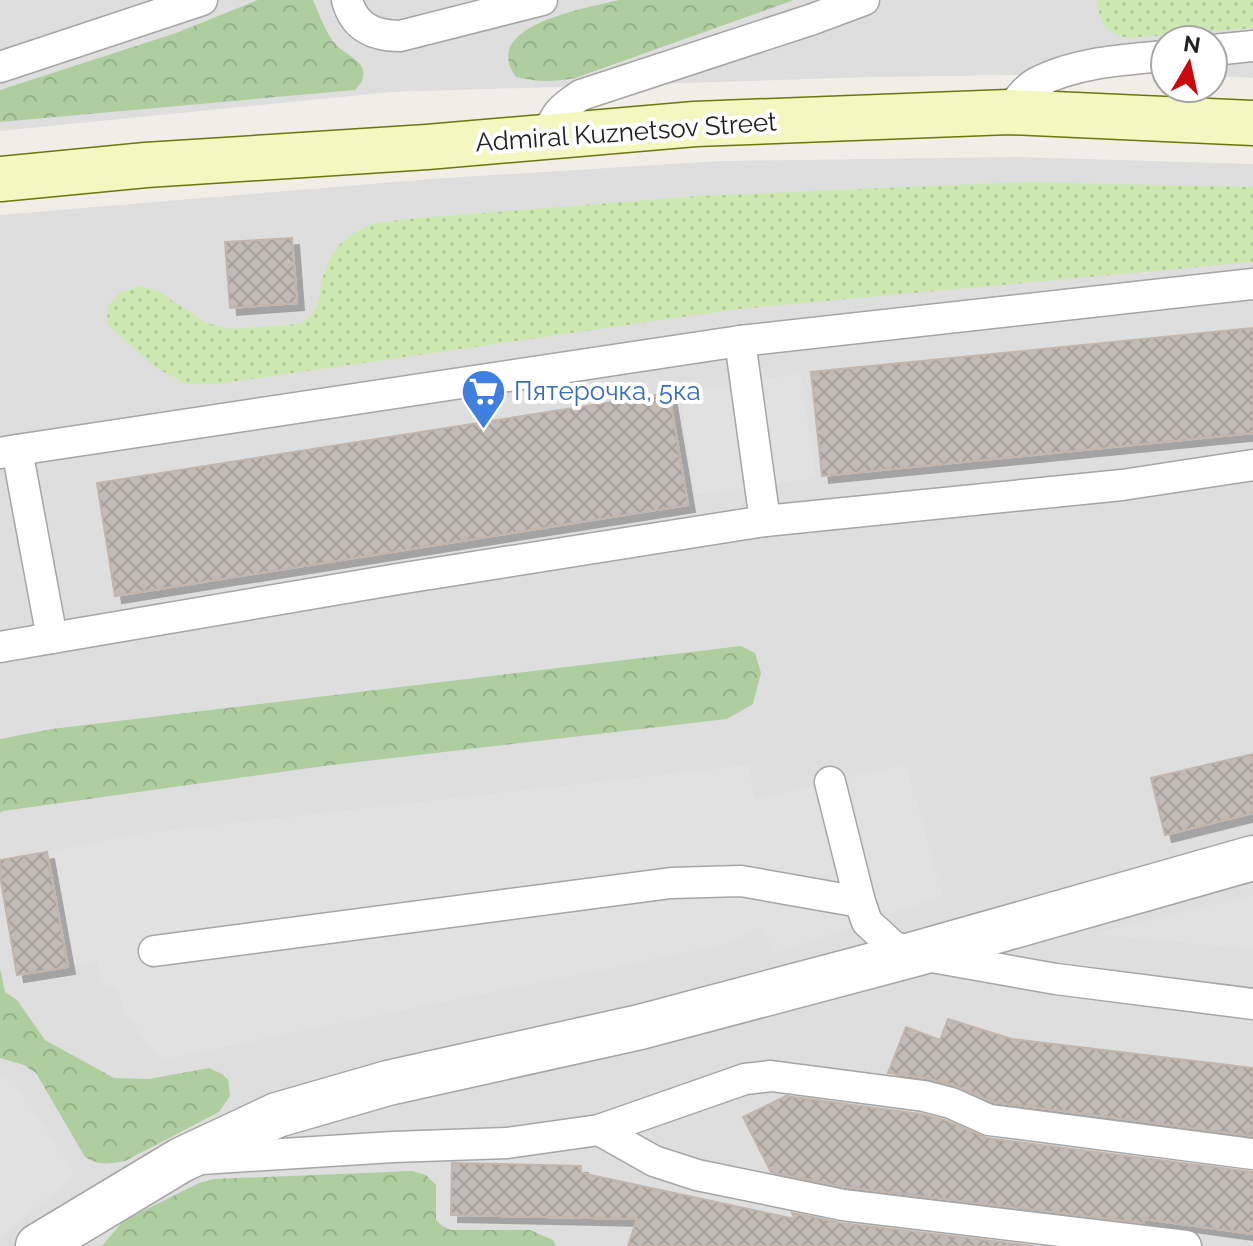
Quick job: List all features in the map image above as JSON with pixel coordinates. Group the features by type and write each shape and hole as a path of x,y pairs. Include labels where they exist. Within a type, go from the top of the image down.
{"main road":[{"name":"Admiral Kuznetsov Street","path":"0,179 146,165 427,147 695,124 1009,112 1253,123"}],"street":[{"path":"38,1246 181,1160 277,1115 388,1083 640,1027 915,954 1253,858"}],"lane":[{"path":"0,67 202,0"},
{"path":"347,0 357,22 367,30 387,36 434,29 542,0"},
{"path":"546,137 555,116 581,95 864,0"},
{"path":"1229,48 1253,46"},
{"path":"1009,112 1038,81 1089,64 1149,58"},
{"path":"52,638 8,451 740,341 1253,284"},
{"path":"740,341 765,521"},
{"path":"0,647 398,579 765,521 1122,485 1253,465"},
{"path":"830,782 867,922 893,946 915,954 1056,979 1253,1004"},
{"path":"154,951 671,883 741,881 860,902"},
{"path":"181,1160 507,1143 599,1130 745,1079 771,1076 924,1096 951,1103 989,1120 1253,1154"},
{"path":"599,1130 654,1161 697,1175 843,1205 1186,1246"}],"shaded area":[{"path":"0,0 1253,0 1253,78 1229,77 1229,24 1149,24 1149,73 876,77 391,92 0,131"},
{"path":"1016,157 1253,164 1253,1246 0,1246 0,215 430,179 719,161"},
{"path":"800,374 816,478 695,495 679,392"},
{"path":"906,764 943,896 775,953 761,926 728,944 160,1060 123,1011 116,985 103,987 97,961 68,967 47,852 145,833 748,765 755,799"},
{"path":"1253,895 1253,949 1091,934"},
{"path":"0,1077 15,1082 76,1175 0,1237"}],"green space":[{"path":"258,0 313,0 333,41 362,67 363,77 357,88 0,122 0,90 176,33"},
{"path":"619,0 794,0 575,78 546,81 516,77 508,59 512,44 524,32 563,14"},
{"path":"1097,0 1253,0 1253,28 1229,30 1229,24 1149,24 1149,36 1128,38 1108,30"},
{"path":"1023,182 1253,187 1253,262 738,309 218,384 187,384 156,368 107,324 108,306 119,293 141,286 161,293 204,322 229,329 300,324 312,315 318,304 322,279 340,244 372,224 698,196"},
{"path":"741,646 755,653 761,673 753,704 727,719 324,766 0,813 0,739 52,729"},
{"path":"0,968 5,992 17,1000 45,1040 114,1078 149,1079 209,1068 228,1080 230,1096 219,1112 125,1161 105,1164 90,1160 85,1157 36,1073 24,1065 0,1058"},
{"path":"412,1171 426,1175 436,1185 436,1220 442,1226 451,1230 530,1230 553,1240 556,1246 102,1246 123,1221 199,1183 214,1179"}],"building":[{"path":"292,238 297,303 230,308 225,242"},
{"path":"1253,328 1253,433 822,476 811,372"},
{"path":"669,393 688,505 115,596 97,483"},
{"path":"1253,754 1253,813 1165,835 1151,778"},
{"path":"47,852 68,967 17,975 0,860"},
{"path":"948,1019 1012,1039 1253,1068 1253,1136 994,1102 927,1078 888,1073 906,1027 940,1040"},
{"path":"786,1096 921,1114 945,1120 987,1138 1253,1172 1253,1234 846,1187 771,1172 743,1117"},
{"path":"452,1163 581,1166 581,1173 795,1219 792,1213 841,1223 1034,1246 628,1246 637,1219 451,1215"}],"place":[{"name":"Пятерочка, 5ка","path":"483,430"}]}
